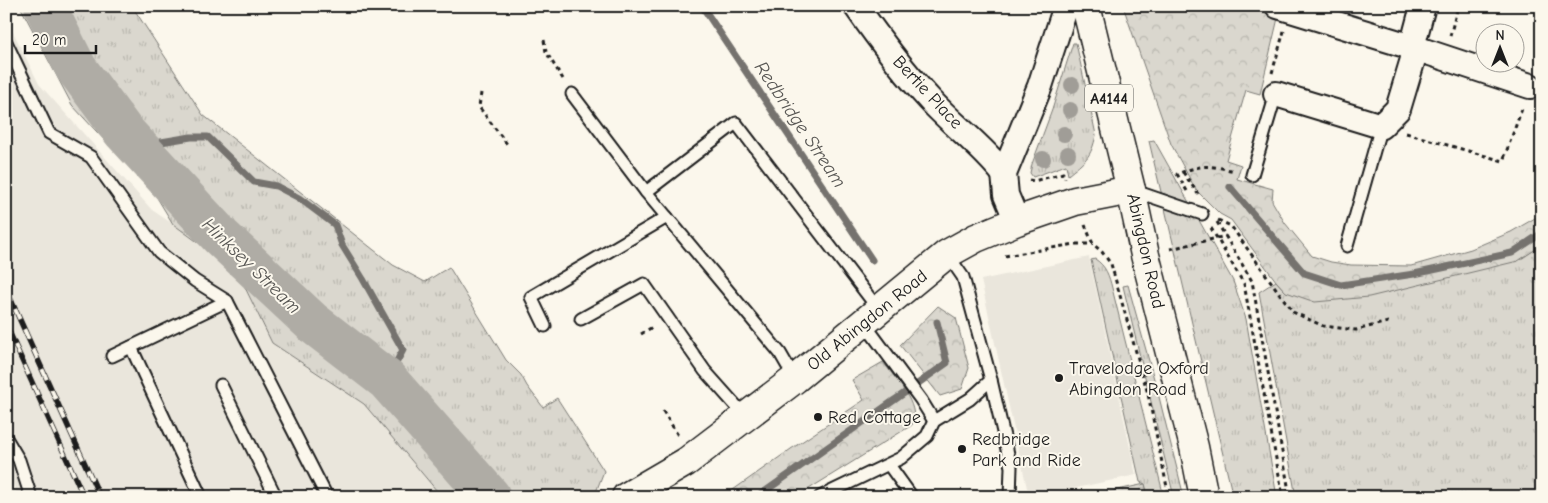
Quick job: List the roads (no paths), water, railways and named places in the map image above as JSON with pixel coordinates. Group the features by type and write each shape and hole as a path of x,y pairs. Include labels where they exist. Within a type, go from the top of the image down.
{"street":[{"name":"Bertie Place","path":"856,6 876,35 930,100 989,155 1004,174"},
{"path":"1017,221 1006,195 1004,174 1040,86 1066,6"},
{"name":"Abingdon Road","path":"1086,6 1194,446 1204,497"},
{"path":"1276,94 1381,126 1398,109 1413,59 1412,47 1423,6"},
{"path":"1284,8 1412,47 1536,88"},
{"name":"Old Abingdon Road","path":"626,497 686,462 746,417 947,254 976,238 1017,221 1075,201 1131,190"}],"lane":[{"path":"6,42 49,133 91,157 159,252 195,281 228,301 327,497"},
{"path":"572,94 646,192 780,352 795,379"},
{"path":"1252,175 1276,94"},
{"path":"646,192 736,123 872,316 888,354 934,421"},
{"path":"1347,246 1381,126"},
{"path":"1131,190 1202,214"},
{"path":"545,326 531,297 667,217"},
{"path":"947,254 963,277 991,380 1011,467 1010,497"},
{"path":"581,319 644,284 705,371 746,417"},
{"path":"112,356 228,301"},
{"path":"131,347 201,497"},
{"path":"820,497 901,458 927,436 934,421 970,399 991,380"},
{"path":"221,385 276,497"},
{"path":"6,438 19,460 30,497"},
{"path":"889,465 912,497"}],"waterway":[{"name":"Hinksey Stream","path":"45,6 76,68 123,131 221,237 313,323 387,380 490,497"},
{"name":"Redbridge Stream","path":"702,6 872,260"},
{"path":"137,146 191,137 208,137 254,182 276,186 299,198 335,225 342,245 403,350 387,380"},
{"path":"1230,187 1304,273 1341,285 1414,274 1512,253 1542,233"},
{"name":"Redbridge Stream","path":"757,497 947,363 937,322"}],"railway":[{"path":"6,289 100,497"},
{"path":"6,325 84,497"}],"place":[{"name":"Travelodge Oxford Abingdon Road","path":"1059,378"},
{"name":"Red Cottage","path":"818,417"},
{"name":"Redbridge Park and Ride","path":"962,449"}]}
